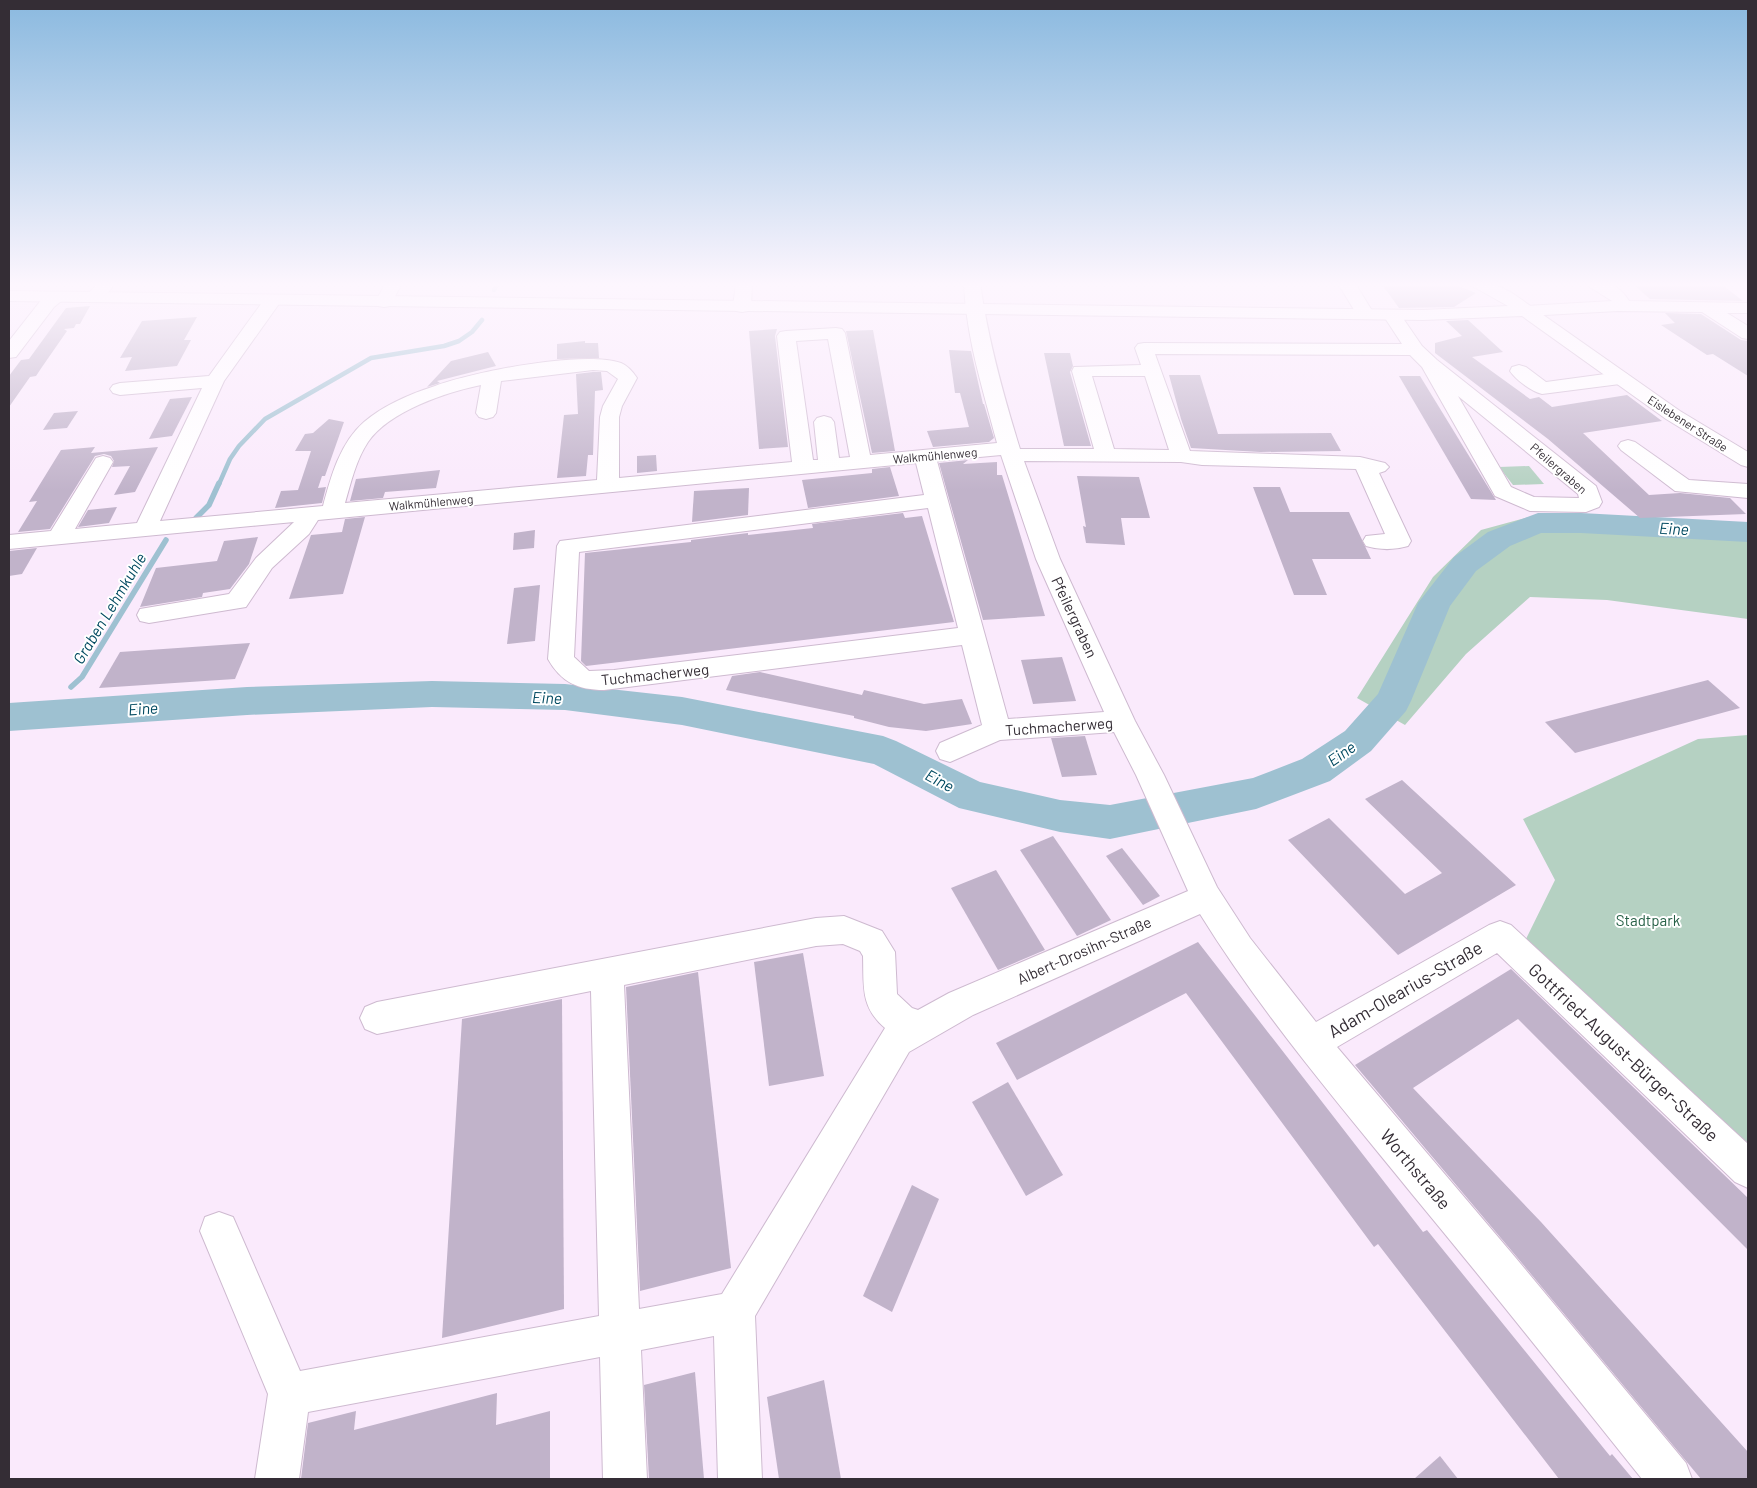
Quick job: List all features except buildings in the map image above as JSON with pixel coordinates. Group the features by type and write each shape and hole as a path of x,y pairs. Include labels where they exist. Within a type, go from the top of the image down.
{"street":[{"path":"145,529 215,380 235,352"},
{"path":"788,352 803,467"},
{"path":"840,352 861,462"},
{"name":"Pfeilergraben","path":"983,352 1010,451 1048,558 1122,721 1150,775 1182,846"},
{"path":"1146,352 1180,456"},
{"path":"1281,352 1422,357"},
{"path":"1419,352 1422,357"},
{"name":"Eislebener Straße","path":"1584,352 1673,416 1748,461"},
{"name":"Pfeilergraben","path":"1422,357 1588,490 1591,502 1586,505 1530,504 1503,491 1422,357"},
{"path":"149,615 237,601 264,563 322,512 346,462 359,439 368,429 382,418 414,400 452,386 492,376 593,364 610,365 622,371 628,378 625,386 614,401 610,412 608,486"},
{"path":"1106,456 1081,371 1152,370"},
{"path":"1519,371 1542,388 1620,378"},
{"path":"486,413 492,376"},
{"path":"120,390 215,380"},
{"path":"824,422 829,465"},
{"path":"1628,446 1683,486 1748,491"},
{"path":"1010,451 1106,456 1180,456 1202,459 1371,466 1400,541 1374,541"},
{"name":"Walkmühlenweg","path":"9,542 803,467 925,456 1010,451"},
{"name":"Tuchmacherweg","path":"925,456 997,730"},
{"path":"58,538 103,462"},
{"name":"Tuchmacherweg","path":"938,500 568,546 561,659 573,675 589,680 614,680 973,635"},
{"name":"Tuchmacherweg","path":"950,751 997,730 1122,721"},
{"name":"Worthstraße","path":"1182,846 1206,897 1239,948 1311,1043 1501,1271 1670,1479"},
{"name":"Albert-Drosihn-Straße","path":"734,1312 897,1040 961,1004 1206,897"},
{"path":"377,1018 816,932 844,930 872,941 879,952 881,999 891,1012 903,1022 922,1026"},
{"name":"Adam-Olearius-Straße","path":"1311,1043 1500,935"},
{"name":"Gottfried-August-Bürger-Straße","path":"1500,935 1748,1169"},
{"path":"607,973 625,1479"},
{"path":"218,1232 289,1394 277,1479"},
{"path":"289,1394 734,1312 740,1479"}],"green space":[{"path":"1529,466 1544,484 1513,485 1499,467"},
{"path":"1529,517 1657,530 1748,528 1748,619 1607,600 1530,597 1466,654 1405,725 1357,698 1433,577 1481,530"},
{"name":"Stadtpark","path":"1748,735 1748,1151 1525,941 1555,880 1523,819 1698,739"}],"waterway":[{"name":"Graben Lehmkuhle","path":"219,484 230,459 239,446 265,419 371,358 405,352"},
{"name":"Graben Lehmkuhle","path":"196,518 209,505 219,483"},
{"name":"Eine","path":"9,717 247,701 432,694 565,697 682,711 883,751 973,797 1017,805 1060,816 1110,822 1256,793 1316,770 1358,741 1393,701 1435,603 1465,564 1499,539 1538,523 1581,523 1748,532"},
{"name":"Graben Lehmkuhle","path":"71,687 82,677 166,540"}]}
